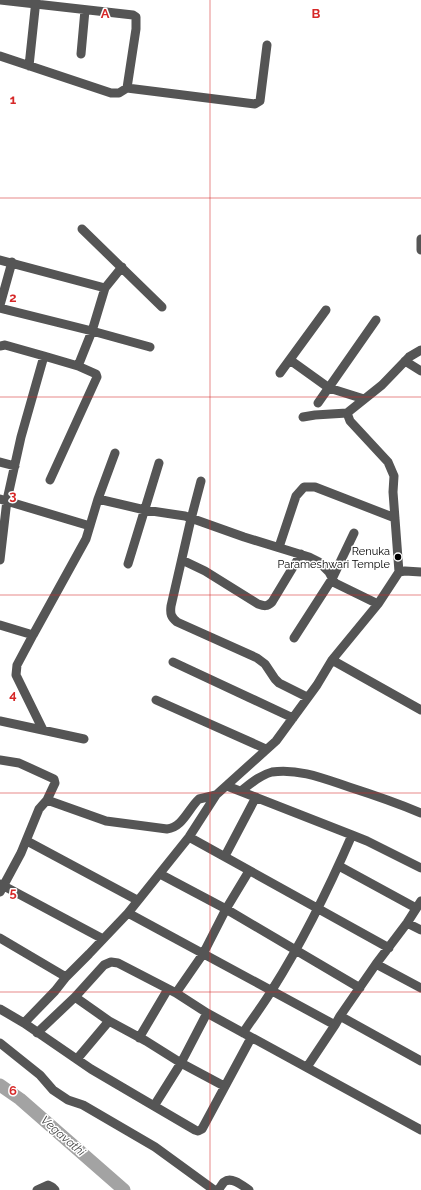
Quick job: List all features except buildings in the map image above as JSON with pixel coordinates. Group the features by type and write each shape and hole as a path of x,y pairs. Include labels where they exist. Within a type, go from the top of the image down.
{"street":[{"path":"0,0 36,2 85,10 133,15 136,17 136,29 127,88"},
{"path":"29,66 36,2"},
{"path":"80,54 85,10"},
{"path":"0,56 111,93 119,93 127,88 255,104 260,101 267,45"},
{"path":"82,228 162,307"},
{"path":"421,239 421,250"},
{"path":"0,260 105,288"},
{"path":"0,305 12,262"},
{"path":"78,366 92,331 105,288 122,267"},
{"path":"0,308 150,347"},
{"path":"280,373 326,310"},
{"path":"318,403 376,320"},
{"path":"0,346 5,345 44,356 78,366 96,374 97,377 50,480"},
{"path":"303,417 346,413 382,384 409,357 421,350"},
{"path":"0,560 3,499 14,466 44,356"},
{"path":"290,360 329,388 364,399"},
{"path":"405,361 421,371"},
{"path":"24,1023 128,913 189,837 216,795 276,741 317,684 332,660 378,604 398,572 393,492 394,476 388,462 350,421 346,413"},
{"path":"43,730 16,675 18,665 86,539 98,499 115,453"},
{"path":"0,462 14,466"},
{"path":"128,564 159,463"},
{"path":"201,481 171,606 170,612 172,618 177,622 257,658 265,664 279,683 307,697"},
{"path":"279,547 296,496 304,487 315,487 395,518"},
{"path":"3,499 90,526"},
{"path":"98,499 145,510 185,516 300,554 320,562 335,583 378,604"},
{"path":"294,638 332,579 354,533"},
{"path":"182,560 205,571 258,604 264,606 269,605 272,602 300,554"},
{"path":"398,572 421,572"},
{"path":"0,625 33,635"},
{"path":"332,660 421,710"},
{"path":"173,662 293,718"},
{"path":"156,700 266,749"},
{"path":"0,721 84,738"},
{"path":"0,760 19,763 54,779 55,783 47,800 39,809 27,841 1,887 103,939"},
{"path":"240,791 262,775 272,772 295,772 332,781 386,799 421,813"},
{"path":"227,786 368,841 421,868"},
{"path":"47,800 106,822 167,829 180,824 194,803 199,799 216,795"},
{"path":"225,856 256,797"},
{"path":"243,1033 272,991 296,950 339,866 352,835"},
{"path":"189,837 389,948"},
{"path":"27,841 137,900"},
{"path":"307,1067 340,1016 419,905 339,866"},
{"path":"176,993 203,954 226,909 249,871"},
{"path":"160,874 226,909 360,988"},
{"path":"128,913 335,1025"},
{"path":"407,923 421,930"},
{"path":"0,938 66,977"},
{"path":"37,1033 75,997 104,965 111,962 118,963 176,993 207,1014 421,1130"},
{"path":"376,964 421,988"},
{"path":"139,1038 168,989"},
{"path":"75,997 109,1021 224,1086"},
{"path":"0,1009 24,1023 91,1069 198,1131 202,1129 251,1038"},
{"path":"154,1106 181,1063 207,1014"},
{"path":"340,1016 421,1061"},
{"path":"77,1059 109,1021"},
{"path":"0,1043 40,1075 53,1090 68,1100 83,1105 155,1147 214,1190"},
{"path":"218,1190 224,1182 230,1180 250,1190"},
{"path":"37,1190 48,1185 55,1190"}],"waterway":[{"name":"Vegavathi","path":"0,1085 20,1099 124,1190"}],"place":[{"name":"Renuka Parameshwari Temple","path":"398,557"}]}
